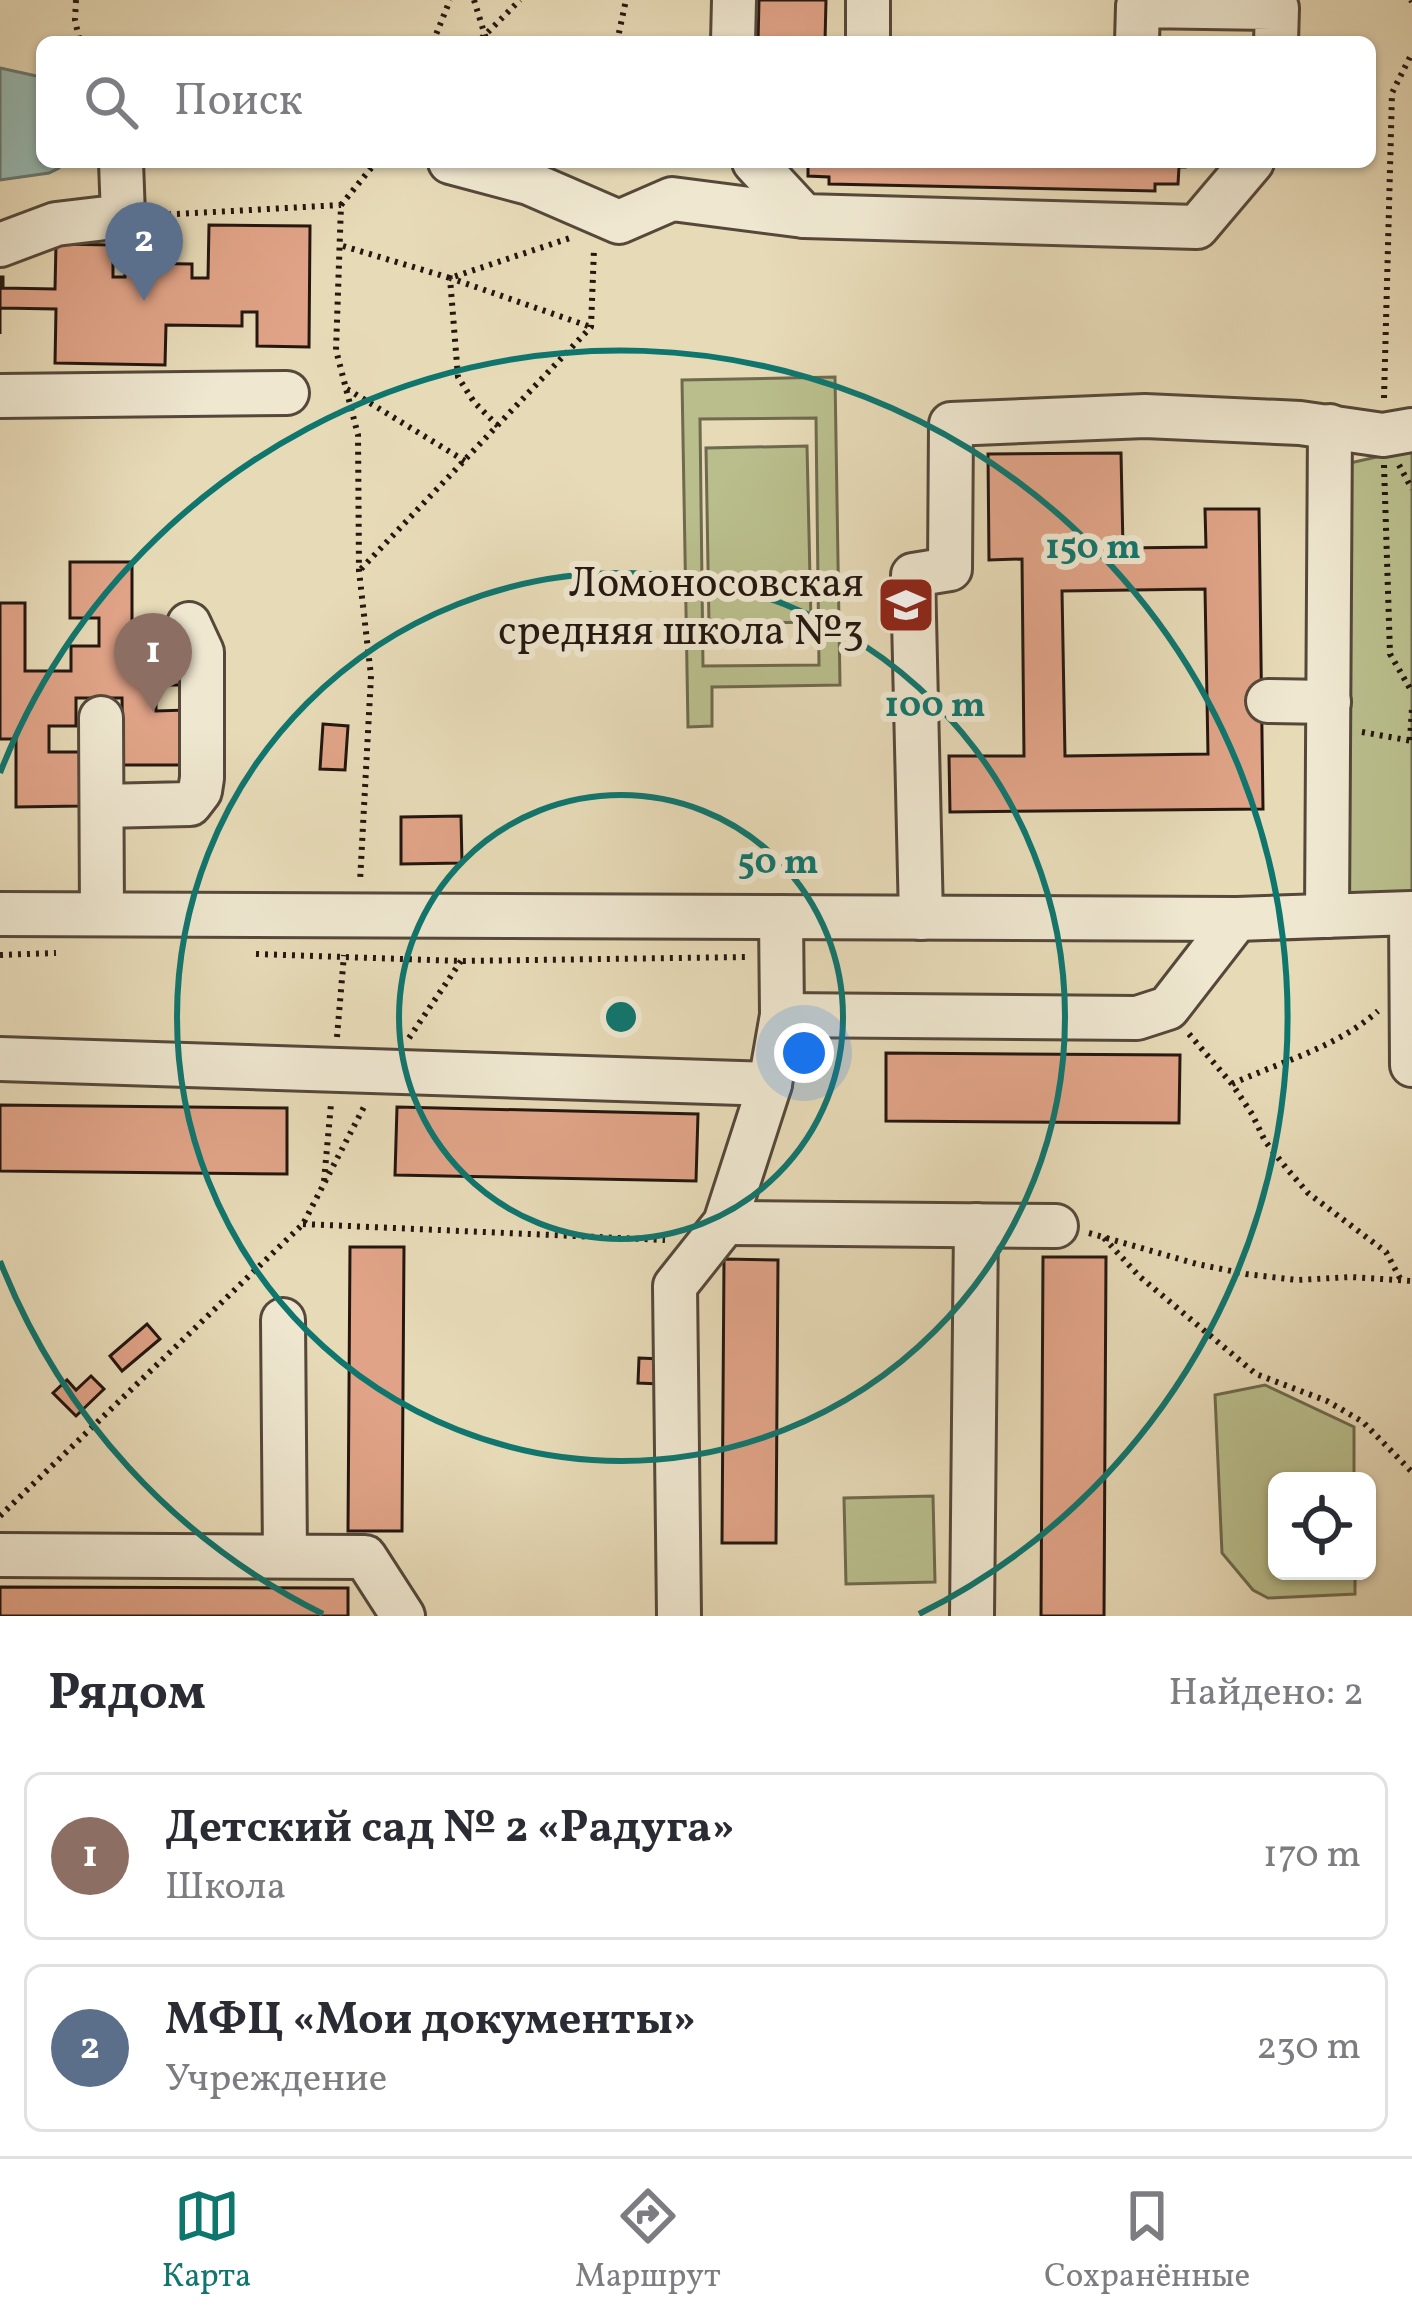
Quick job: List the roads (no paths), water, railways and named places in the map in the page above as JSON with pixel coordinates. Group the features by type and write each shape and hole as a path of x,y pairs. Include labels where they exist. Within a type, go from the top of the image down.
{"street":[{"path":"734,0 734,36"},
{"path":"868,0 868,36"},
{"path":"1137,36 1138,7 1276,17"},
{"path":"0,245 56,224 123,217 121,168"},
{"path":"473,168 529,183 594,220 620,222 672,200 804,216 1197,227 1247,168"},
{"path":"760,168 804,216"},
{"path":"0,396 287,393"},
{"path":"921,918 913,575 950,569 951,424 1145,416 1330,426 1383,435 1412,430"},
{"path":"1328,916 1330,426"},
{"path":"102,806 190,804 200,791 202,652 189,624"},
{"path":"1268,701 1329,714"},
{"path":"101,718 102,914"},
{"path":"0,914 358,915 781,937 921,918 1238,920 1411,913 1412,1065"},
{"path":"782,1015 1137,1018 1168,1008 1238,920"},
{"path":"680,1616 675,1286 718,1233 770,1084 782,1015 781,937"},
{"path":"0,1059 770,1084"},
{"path":"972,1616 976,1226"},
{"path":"718,1233 1056,1226"},
{"path":"284,1321 285,1556"},
{"path":"0,1555 365,1557 403,1616"}],"water":[{"path":"0,68 36,76 36,168 59,168 0,180"}],"place":[{"name":"МФЦ «Мои документы»","path":"144,301"},
{"name":"Ломоносовская средняя школа №3","path":"906,605"},
{"name":"Детский сад № 2 «Радуга»","path":"153,712"}]}
